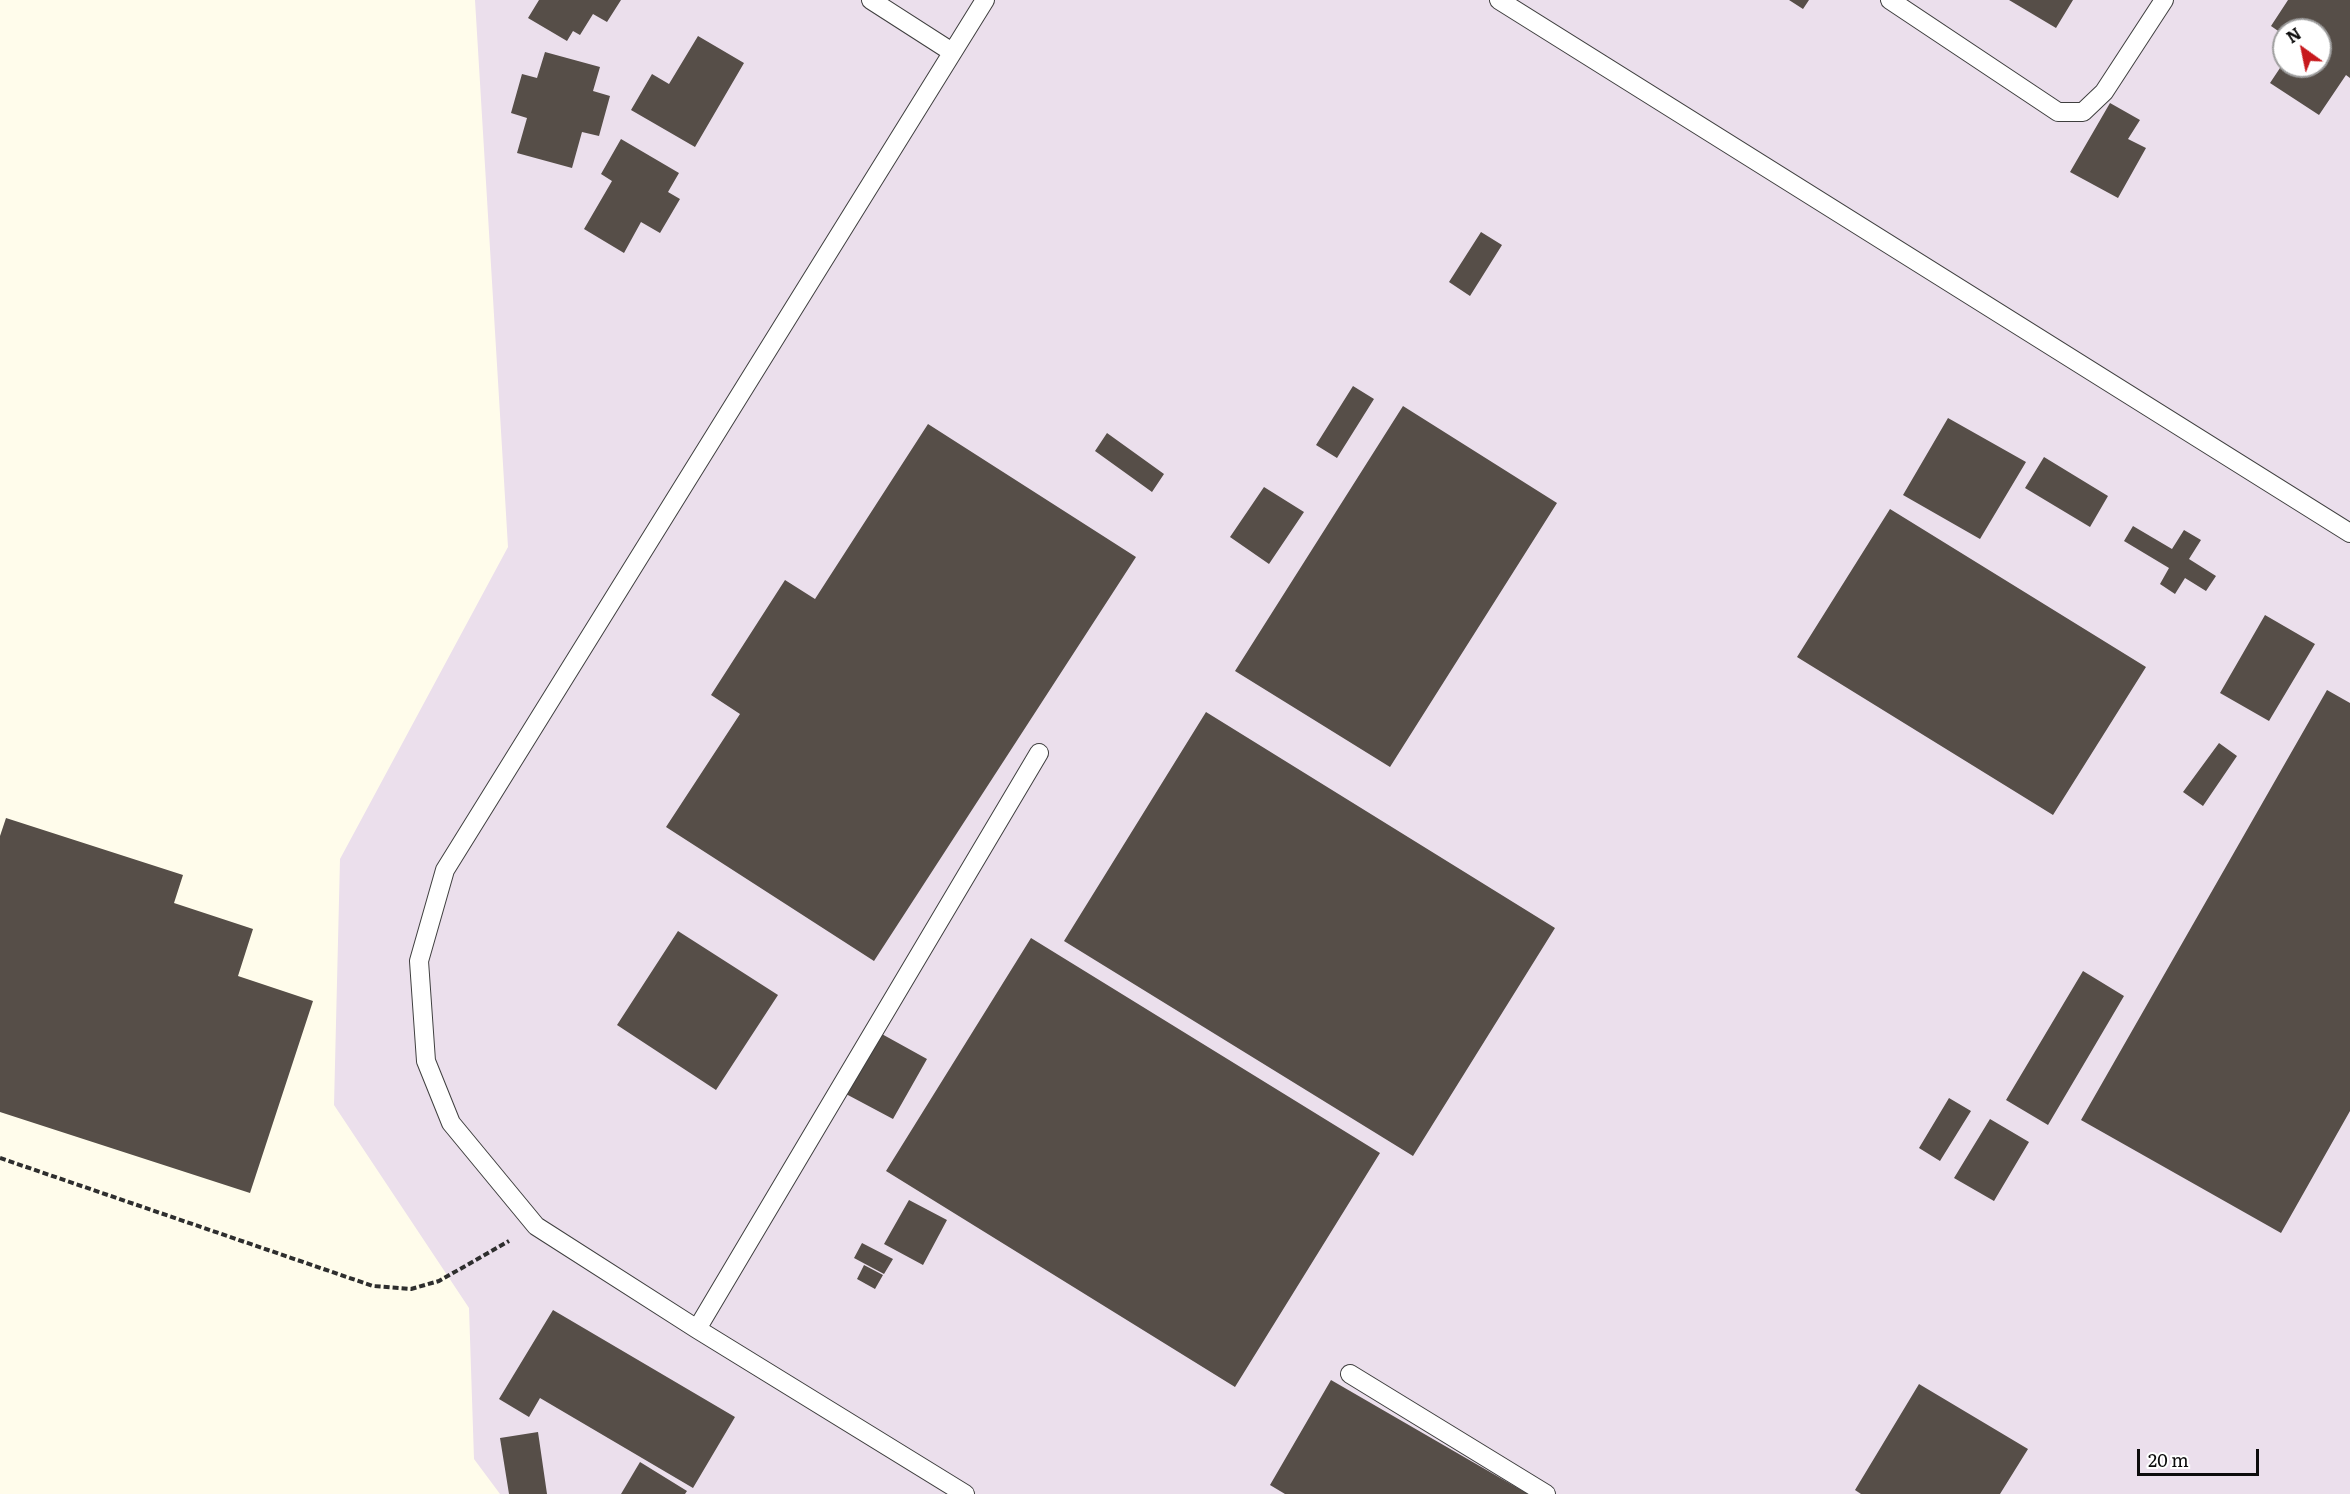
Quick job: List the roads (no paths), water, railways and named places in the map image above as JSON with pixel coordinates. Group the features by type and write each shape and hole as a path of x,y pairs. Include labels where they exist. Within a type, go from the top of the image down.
{"lane":[{"path":"872,0 951,52"},
{"path":"965,1494 697,1329 536,1226 451,1123 426,1061 419,961 445,870 985,0"},
{"path":"1498,0 2350,533"},
{"path":"1890,0 2058,112 2083,112 2104,92 2164,0"},
{"path":"697,1329 1039,753"},
{"path":"1350,1374 1546,1494"}]}
